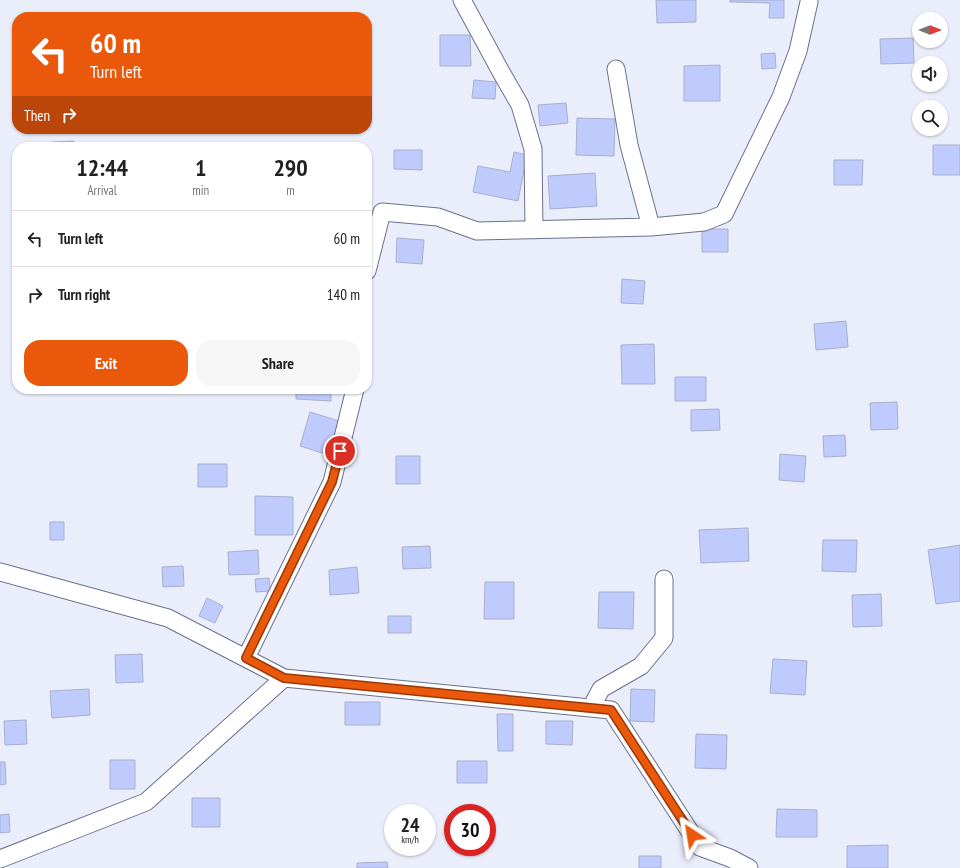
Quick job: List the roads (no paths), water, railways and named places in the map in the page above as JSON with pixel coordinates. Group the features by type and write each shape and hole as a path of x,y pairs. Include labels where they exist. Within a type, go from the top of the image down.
{"street":[{"path":"462,0 520,106 532,149 534,230"},
{"path":"372,251 382,212 438,218 477,231 651,227 704,222 724,214 781,97 798,51 809,2"},
{"path":"616,69 629,145 651,227"},
{"path":"246,658 332,482 354,394"},
{"path":"0,572 168,618 284,678 611,710 700,847 728,863 749,868"},
{"path":"591,708 601,689 641,666 664,638 664,579"},
{"path":"0,859 146,802 284,678"}]}
